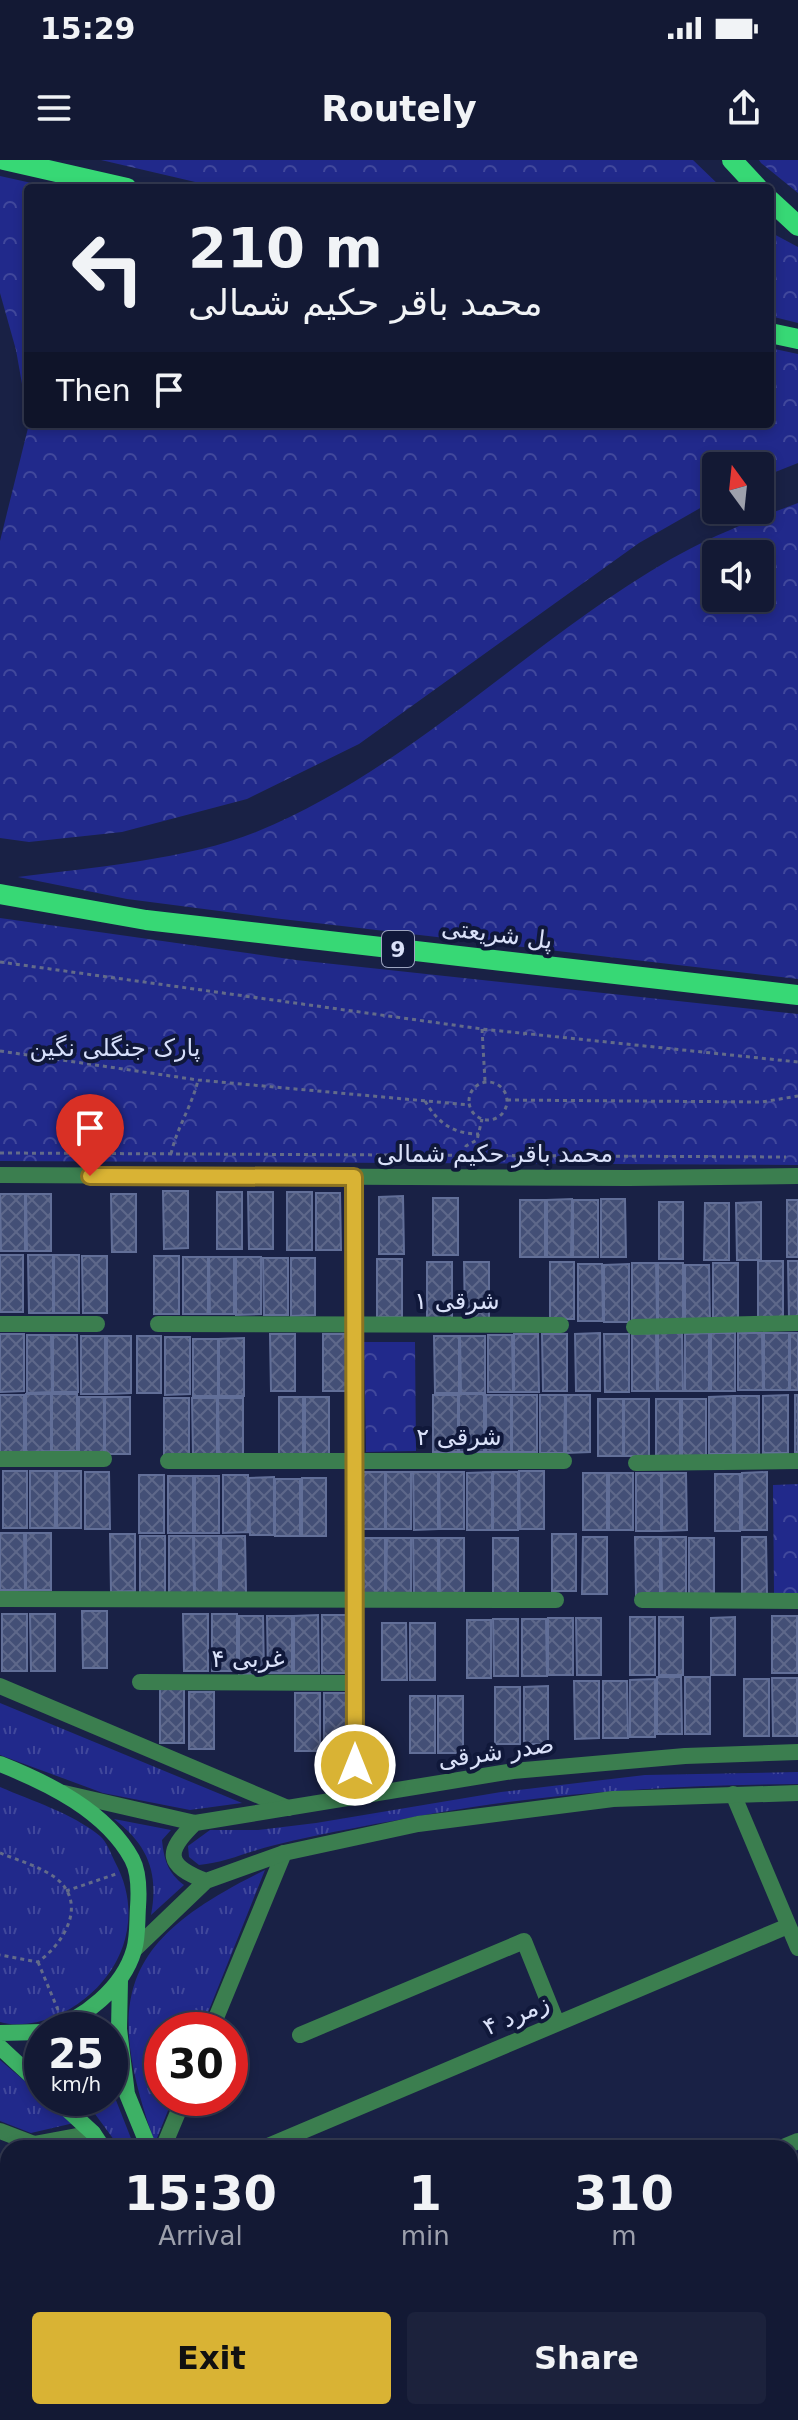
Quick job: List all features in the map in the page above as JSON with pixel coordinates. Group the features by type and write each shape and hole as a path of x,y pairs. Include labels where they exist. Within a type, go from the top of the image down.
{"main road":[{"path":"4,160 109,184"},
{"path":"732,160 754,184"},
{"path":"774,204 798,226"},
{"path":"774,334 798,339"},
{"name":"پل شریعتی","path":"0,894 146,920 798,995"},
{"path":"0,1764 62,1792 101,1822 133,1860 139,1892 135,1949 120,1980 85,2012"},
{"path":"119,2012 120,1980"},
{"path":"0,2033 24,2032"},
{"path":"0,2047 24,2069"},
{"path":"128,2096 146,2140"},
{"path":"75,2116 93,2133"},
{"path":"82,2116 98,2140"}],"street":[{"name":"محمد باقر حکیم شمالی","path":"0,1175 798,1176"},
{"path":"354,1177 355,1765"},
{"path":"634,1327 798,1323"},
{"path":"0,1324 97,1324"},
{"name":"۱ شرقی","path":"158,1324 561,1325"},
{"path":"0,1459 104,1459"},
{"name":"۲ شرقی","path":"168,1461 564,1461"},
{"path":"636,1463 798,1461"},
{"path":"0,1599 556,1600"},
{"path":"642,1600 798,1601"},
{"name":"۴ غربی","path":"140,1682 355,1683"},
{"path":"0,1686 288,1808"},
{"name":"صدر شرقی","path":"62,1792 195,1823 513,1771 685,1756 798,1752"},
{"path":"135,1949 206,1881 284,1853 448,1820 613,1799 798,1793"},
{"path":"733,1794 798,1948"},
{"path":"195,1823 176,1841 173,1857 186,1873 206,1881"},
{"path":"218,2012 284,1853"},
{"name":"زمرد ۴","path":"282,2140 788,1926"},
{"path":"300,2035 524,1941 557,2023"},
{"path":"166,2140 176,2116"},
{"path":"0,2131 24,2140"},
{"path":"55,2140 93,2133"}],"path":[{"path":"0,962 482,1029 798,1062"},
{"path":"482,1029 485,1082"},
{"path":"0,1051 198,1080 470,1105"},
{"path":"171,1154 176,1131 193,1100 198,1080"},
{"path":"482,1119 470,1105 470,1093 485,1082 497,1084 507,1100"},
{"path":"507,1100 762,1102 798,1096"},
{"path":"482,1119 499,1116 507,1100"},
{"path":"425,1101 434,1117 451,1130 479,1134"},
{"path":"464,1156 466,1146 477,1140 482,1119"},
{"path":"0,1153 798,1157"},
{"path":"0,1853 57,1879 66,1891 71,1910 61,1944 38,1962 0,1955"},
{"path":"66,1891 121,1872"},
{"path":"38,1962 59,2012"}],"green space":[{"path":"101,160 693,160 718,184 204,184"},
{"path":"759,160 798,160 798,193 761,163"},
{"path":"0,176 36,184 24,184 24,395 16,350 0,293"},
{"path":"774,234 798,247 798,323 774,317"},
{"path":"774,349 798,354 798,463 774,472 774,452 702,452 702,507 639,543 359,744 247,799 122,832 29,842 0,838 0,541 28,428 774,428"},
{"path":"798,503 798,979 127,899 18,877 139,861 201,849 256,832 313,805 418,739 618,592 702,543 702,612 774,612 774,540 708,540 743,524 774,524 774,512"},
{"name":"پارک جنگلی نگین","path":"0,918 296,960 798,1014 798,1165 0,1161"},
{"path":"364,1342 415,1342 416,1451 366,1452"},
{"path":"798,1484 798,1593 774,1593 773,1485"},
{"path":"0,1703 242,1803 190,1810 103,1793 0,1755"},
{"path":"798,1772 798,1784 662,1788 526,1800 335,1832 209,1864 199,1865 189,1857 188,1846 210,1830 258,1830 316,1823 501,1792 645,1775"},
{"path":"0,1787 64,1814 100,1836 109,1848 125,1886 128,1909 127,1932 120,1953 94,1991 63,2012 24,2012 24,2024 0,2022"},
{"path":"114,1819 171,1830 162,1840 164,1854 171,1871 184,1885 151,1915 153,1886 148,1861 135,1839"},
{"path":"265,1870 208,2012 144,2012 144,2107 130,2047 129,2009 137,1976 154,1947 181,1921 218,1895"},
{"path":"0,2060 24,2080 24,2116 66,2116 74,2123 31,2133 0,2121"},
{"path":"96,2116 122,2116 132,2140 114,2140"},
{"path":"147,2116 166,2116 156,2140"}],"building":[{"path":"163,1191 188,1191 188,1248 164,1249"},
{"path":"217,1192 242,1192 242,1249 217,1249"},
{"path":"248,1192 273,1192 273,1249 249,1249"},
{"path":"287,1192 312,1192 312,1250 287,1250"},
{"path":"316,1193 340,1193 341,1250 316,1250"},
{"path":"0,1194 25,1194 25,1251 1,1251"},
{"path":"26,1194 51,1194 51,1251 27,1251"},
{"path":"111,1194 136,1194 136,1252 112,1252"},
{"path":"403,1196 404,1254 379,1254 379,1197"},
{"path":"433,1198 458,1198 458,1255 433,1255"},
{"path":"572,1199 571,1257 547,1257 547,1200"},
{"path":"601,1199 625,1199 626,1257 601,1257"},
{"path":"520,1200 545,1200 545,1257 520,1257"},
{"path":"573,1200 598,1200 598,1257 573,1257"},
{"path":"787,1200 798,1200 798,1257 787,1257"},
{"path":"659,1202 683,1202 683,1259 659,1259"},
{"path":"761,1202 761,1260 737,1260 736,1203"},
{"path":"705,1203 729,1203 729,1260 704,1260"},
{"path":"0,1255 23,1255 23,1312 0,1312"},
{"path":"28,1255 53,1255 53,1313 29,1313"},
{"path":"54,1255 79,1255 79,1313 54,1313"},
{"path":"82,1256 107,1256 107,1313 83,1313"},
{"path":"154,1256 179,1256 179,1314 154,1314"},
{"path":"183,1257 208,1257 208,1314 183,1314"},
{"path":"209,1257 234,1257 234,1314 210,1314"},
{"path":"236,1257 261,1257 261,1314 236,1315"},
{"path":"263,1258 288,1258 288,1315 264,1315"},
{"path":"291,1258 315,1258 315,1315 291,1316"},
{"path":"377,1259 402,1259 402,1317 377,1317"},
{"path":"758,1261 783,1261 783,1318 758,1319"},
{"path":"788,1261 798,1261 798,1318 789,1318"},
{"path":"427,1262 452,1262 452,1319 427,1319"},
{"path":"464,1262 489,1262 489,1320 465,1320"},
{"path":"550,1262 574,1262 574,1319 550,1319"},
{"path":"632,1263 656,1263 657,1320 632,1320"},
{"path":"658,1263 683,1263 683,1320 658,1320"},
{"path":"713,1263 738,1263 738,1320 713,1320"},
{"path":"578,1264 602,1264 603,1321 578,1321"},
{"path":"629,1264 629,1322 604,1322 604,1265"},
{"path":"685,1265 709,1265 710,1322 685,1322"},
{"path":"600,1333 600,1391 576,1391 575,1334"},
{"path":"656,1333 657,1391 632,1391 632,1334"},
{"path":"658,1333 682,1333 683,1391 658,1391"},
{"path":"709,1333 709,1391 685,1391 685,1334"},
{"path":"711,1333 735,1333 735,1391 711,1391"},
{"path":"738,1333 762,1333 763,1390 738,1390"},
{"path":"764,1333 789,1333 789,1390 764,1390"},
{"path":"790,1333 798,1333 798,1390 790,1390"},
{"path":"0,1334 24,1334 24,1391 0,1392"},
{"path":"270,1334 295,1334 295,1391 271,1391"},
{"path":"323,1334 347,1334 347,1391 323,1391"},
{"path":"514,1334 538,1334 539,1392 514,1392"},
{"path":"542,1334 567,1334 567,1391 543,1391"},
{"path":"604,1334 629,1334 629,1392 605,1392"},
{"path":"27,1335 51,1335 52,1392 27,1393"},
{"path":"53,1335 77,1335 78,1392 53,1392"},
{"path":"488,1335 512,1335 513,1392 488,1392"},
{"path":"81,1336 105,1336 105,1394 81,1394"},
{"path":"107,1336 131,1336 131,1393 107,1394"},
{"path":"137,1336 161,1336 161,1393 137,1393"},
{"path":"434,1336 459,1336 459,1393 435,1393"},
{"path":"460,1336 485,1336 485,1393 461,1393"},
{"path":"165,1337 190,1337 190,1394 165,1395"},
{"path":"244,1338 244,1396 219,1396 219,1339"},
{"path":"193,1339 218,1339 218,1396 193,1396"},
{"path":"26,1394 51,1394 51,1451 26,1452"},
{"path":"52,1394 77,1394 77,1451 52,1451"},
{"path":"459,1394 484,1394 484,1452 459,1452"},
{"path":"0,1395 24,1395 24,1452 0,1452"},
{"path":"433,1395 458,1395 458,1452 433,1452"},
{"path":"486,1395 511,1395 511,1452 486,1452"},
{"path":"512,1395 537,1395 537,1452 512,1452"},
{"path":"540,1395 565,1395 564,1453 540,1453"},
{"path":"566,1395 590,1395 590,1452 566,1453"},
{"path":"788,1395 788,1453 763,1453 763,1396"},
{"path":"795,1395 798,1395 798,1452 795,1452"},
{"path":"733,1396 733,1454 709,1454 709,1397"},
{"path":"735,1396 759,1396 759,1454 735,1454"},
{"path":"79,1397 104,1397 104,1454 79,1454"},
{"path":"105,1397 130,1397 130,1454 105,1454"},
{"path":"279,1397 303,1397 303,1454 279,1454"},
{"path":"305,1397 329,1397 329,1454 305,1454"},
{"path":"164,1398 189,1398 189,1455 164,1455"},
{"path":"192,1398 217,1398 217,1455 193,1455"},
{"path":"218,1398 243,1398 243,1455 219,1455"},
{"path":"598,1399 623,1399 623,1456 598,1456"},
{"path":"624,1399 649,1399 649,1456 624,1456"},
{"path":"656,1399 680,1399 680,1456 656,1456"},
{"path":"682,1399 706,1399 706,1456 682,1456"},
{"path":"3,1471 27,1471 27,1528 3,1528"},
{"path":"30,1471 55,1471 55,1528 30,1528"},
{"path":"57,1471 81,1471 81,1528 57,1528"},
{"path":"519,1471 544,1471 544,1529 520,1529"},
{"path":"85,1472 109,1472 110,1529 85,1529"},
{"path":"360,1472 385,1472 385,1529 360,1529"},
{"path":"386,1472 411,1472 411,1529 386,1529"},
{"path":"413,1472 438,1472 438,1529 414,1530"},
{"path":"439,1472 464,1472 464,1529 440,1529"},
{"path":"492,1472 492,1530 467,1530 467,1473"},
{"path":"493,1472 518,1472 518,1530 493,1530"},
{"path":"767,1472 767,1530 742,1530 742,1473"},
{"path":"583,1473 607,1473 607,1530 583,1530"},
{"path":"609,1473 633,1473 633,1530 609,1530"},
{"path":"636,1473 661,1473 661,1531 636,1531"},
{"path":"662,1473 686,1473 687,1530 662,1531"},
{"path":"715,1474 740,1474 740,1531 715,1531"},
{"path":"139,1475 164,1475 164,1533 139,1533"},
{"path":"223,1475 248,1475 248,1532 223,1533"},
{"path":"168,1476 193,1476 193,1533 168,1533"},
{"path":"195,1476 219,1476 219,1533 195,1533"},
{"path":"274,1477 274,1535 250,1535 249,1478"},
{"path":"302,1478 326,1478 326,1536 302,1536"},
{"path":"275,1479 300,1479 300,1536 275,1536"},
{"path":"0,1533 24,1533 25,1590 0,1590"},
{"path":"26,1533 51,1533 51,1590 26,1590"},
{"path":"110,1534 135,1534 135,1591 111,1592"},
{"path":"552,1534 576,1534 576,1591 552,1591"},
{"path":"140,1536 165,1536 165,1593 140,1593"},
{"path":"169,1536 193,1536 194,1593 169,1593"},
{"path":"194,1536 219,1536 219,1594 195,1594"},
{"path":"221,1536 245,1536 246,1593 221,1593"},
{"path":"583,1537 607,1537 607,1594 582,1594"},
{"path":"635,1537 660,1537 660,1595 636,1595"},
{"path":"661,1537 686,1537 686,1594 662,1594"},
{"path":"742,1537 766,1537 767,1594 742,1594"},
{"path":"361,1538 385,1538 385,1595 360,1595"},
{"path":"387,1538 411,1538 411,1595 386,1595"},
{"path":"413,1538 438,1538 438,1595 414,1596"},
{"path":"439,1538 464,1538 464,1595 440,1595"},
{"path":"493,1538 518,1538 518,1596 493,1596"},
{"path":"689,1538 714,1538 714,1595 689,1595"},
{"path":"82,1611 107,1611 107,1668 83,1668"},
{"path":"2,1614 27,1614 27,1671 2,1671"},
{"path":"30,1614 55,1614 55,1671 31,1671"},
{"path":"183,1614 208,1614 208,1671 184,1671"},
{"path":"212,1614 237,1614 237,1671 212,1671"},
{"path":"318,1615 319,1673 294,1673 294,1616"},
{"path":"322,1615 347,1615 347,1673 322,1673"},
{"path":"239,1616 263,1616 264,1674 239,1674"},
{"path":"267,1616 292,1616 292,1673 268,1673"},
{"path":"772,1616 797,1616 797,1673 772,1673"},
{"path":"630,1617 655,1617 655,1675 630,1675"},
{"path":"659,1617 683,1617 683,1675 659,1675"},
{"path":"735,1617 735,1675 711,1675 711,1618"},
{"path":"548,1618 573,1618 573,1675 548,1675"},
{"path":"576,1618 601,1618 601,1675 577,1675"},
{"path":"493,1619 518,1619 518,1676 494,1676"},
{"path":"522,1619 546,1619 547,1676 522,1676"},
{"path":"467,1620 491,1620 491,1678 467,1678"},
{"path":"382,1623 406,1623 407,1680 382,1680"},
{"path":"410,1623 435,1623 435,1680 410,1680"},
{"path":"657,1677 681,1677 682,1734 657,1734"},
{"path":"685,1677 710,1677 710,1734 685,1734"},
{"path":"772,1678 797,1678 797,1736 773,1736"},
{"path":"655,1679 655,1737 630,1737 630,1680"},
{"path":"744,1679 769,1679 769,1736 744,1736"},
{"path":"574,1681 599,1681 599,1738 575,1739"},
{"path":"603,1681 627,1681 628,1738 603,1738"},
{"path":"184,1685 184,1743 160,1743 160,1686"},
{"path":"548,1686 548,1744 524,1744 524,1687"},
{"path":"495,1687 520,1687 520,1744 495,1744"},
{"path":"189,1692 214,1692 214,1749 189,1749"},
{"path":"295,1693 320,1693 320,1751 295,1751"},
{"path":"324,1693 349,1693 349,1750 324,1750"},
{"path":"410,1696 435,1696 435,1753 410,1753"},
{"path":"438,1696 463,1696 463,1753 438,1753"}],"route":[{"path":"90,1176 354,1177 355,1765"}]}
